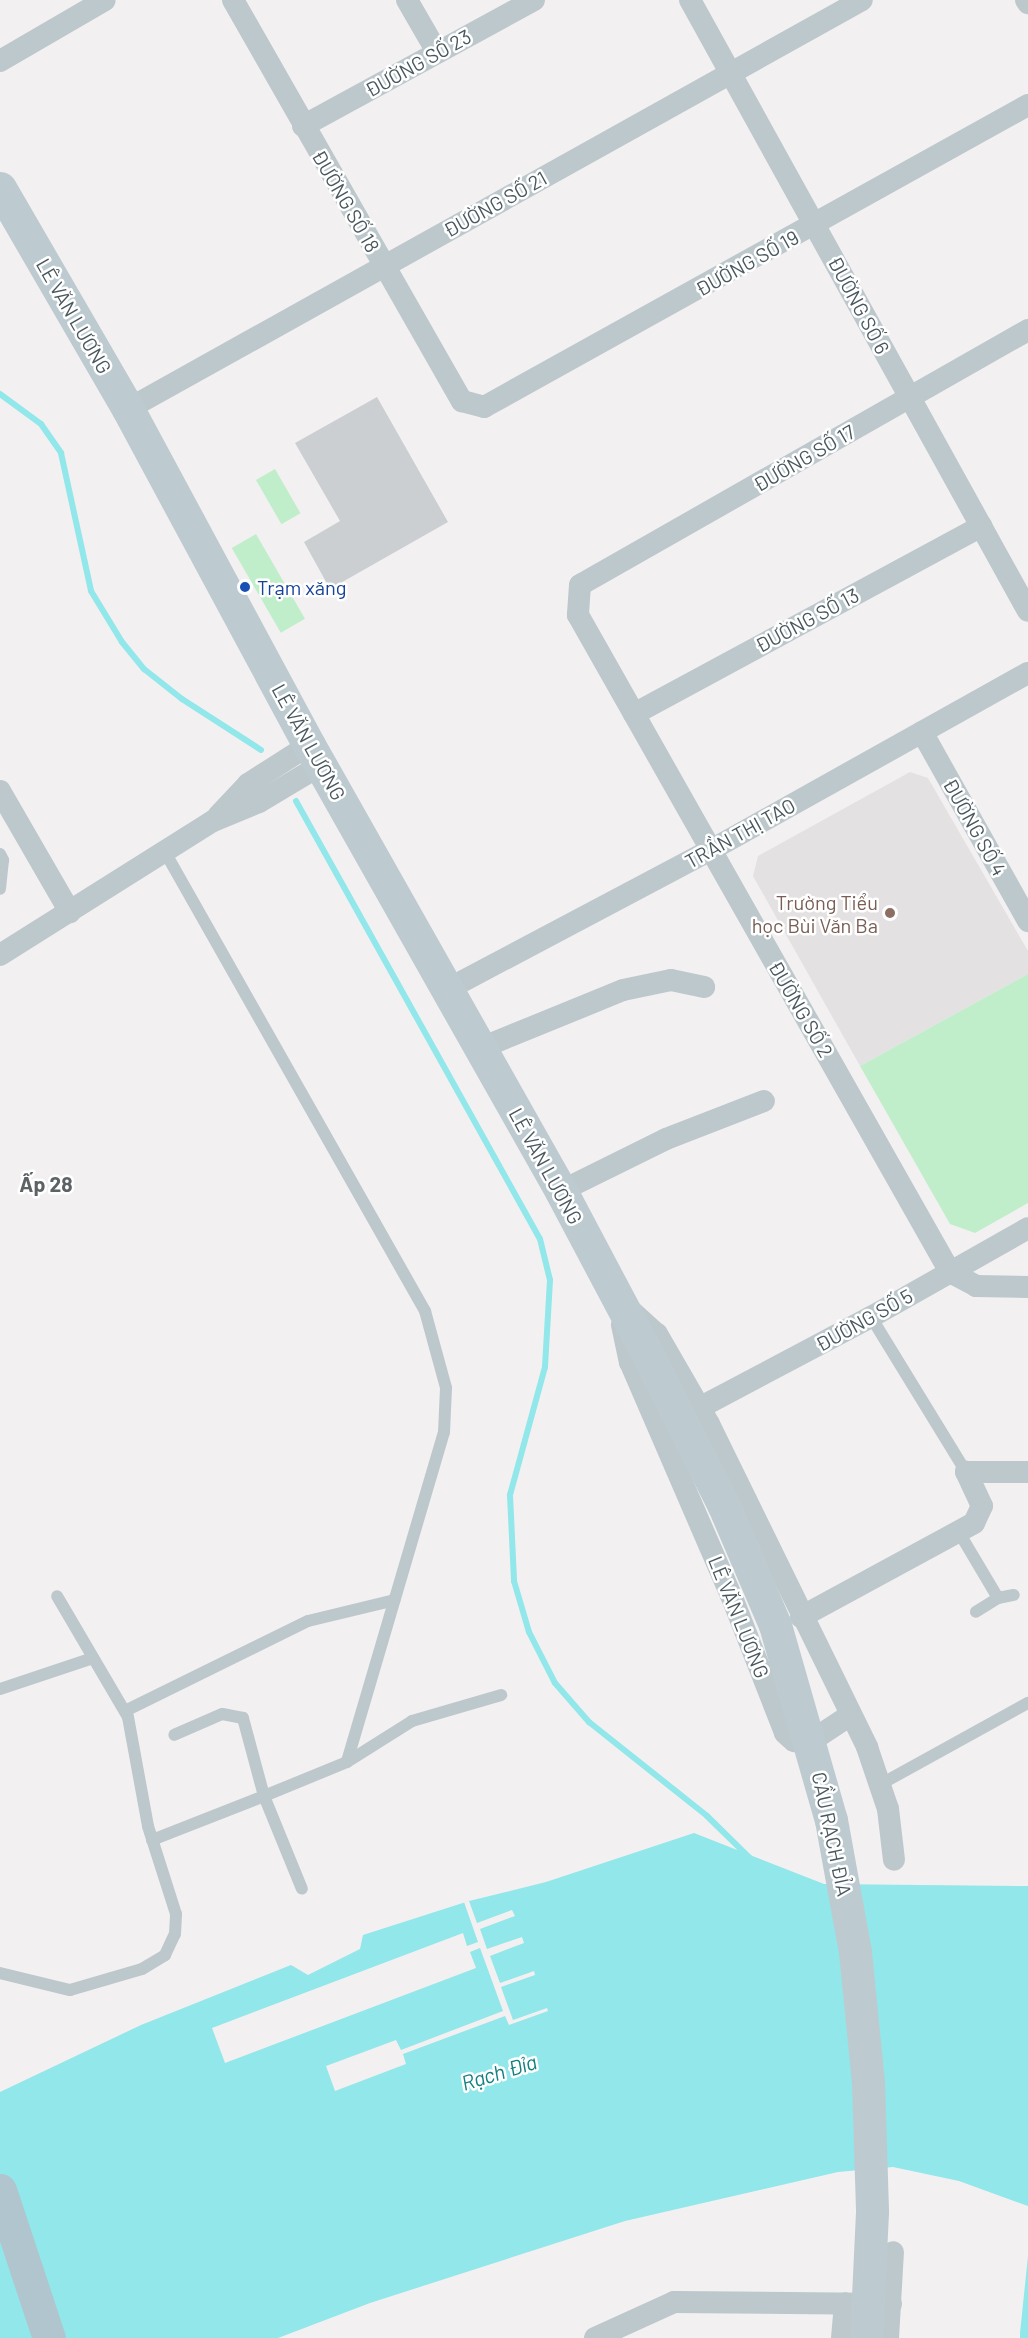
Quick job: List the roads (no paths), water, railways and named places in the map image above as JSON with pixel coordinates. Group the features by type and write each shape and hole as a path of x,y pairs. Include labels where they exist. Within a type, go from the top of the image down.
{"main road":[{"name":"LÊ VĂN LƯƠNG","path":"0,188 128,409 315,755 561,1191 652,1363"},
{"name":"CẦU RẠCH ĐỈA","path":"652,1363 724,1506 775,1625 831,1820 855,1952 868,2082 872,2212 866,2338"},
{"path":"0,2190 49,2338"}],"street":[{"path":"0,61 105,0"},
{"name":"ĐƯỜNG SỐ 18","path":"233,0 383,267 462,401"},
{"path":"407,0 437,52"},
{"name":"ĐƯỜNG SỐ 23","path":"303,126 534,0"},
{"name":"ĐƯỜNG SỐ 6","path":"690,0 1028,611"},
{"name":"ĐƯỜNG SỐ 21","path":"128,409 862,0"},
{"name":"ĐƯỜNG SỐ 19","path":"462,401 484,407 816,225 1028,105"},
{"name":"ĐƯỜNG SỐ 17","path":"580,585 1028,330"},
{"name":"ĐƯỜNG SỐ 13","path":"634,714 981,526"},
{"name":"ĐƯỜNG SỐ 2","path":"580,585 578,615 950,1272"},
{"name":"TRẦN THỊ TAO","path":"448,989 711,850 1028,672"},
{"name":"ĐƯỜNG SỐ 4","path":"922,732 1028,921"},
{"path":"0,955 315,755"},
{"path":"0,791 70,912"},
{"path":"481,1048 622,990 671,980 704,987"},
{"path":"561,1191 666,1139 764,1101"},
{"name":"ĐƯỜNG SỐ 5","path":"699,1408 871,1317 1028,1228"},
{"path":"950,1272 976,1286 1028,1287"},
{"name":"LÊ VĂN LƯƠNG","path":"616,1297 657,1334 699,1408 881,1784 894,1860"},
{"name":"LÊ VĂN LƯƠNG","path":"616,1297 630,1362 728,1586 785,1733 794,1741 808,1743 849,1716"},
{"path":"801,1617 960,1534 974,1523 982,1506 966,1472 1028,1472"},
{"path":"888,2338 893,2252"},
{"path":"596,2338 674,2302 891,2304"},
{"path":"843,2338 845,2304"}],"lane":[{"path":"165,852 425,1311 438,1348 446,1388 444,1432 347,1762"},
{"path":"0,854 3,860 0,889"},
{"path":"871,1317 966,1472"},
{"path":"960,1534 998,1598"},
{"path":"975,1612 998,1598 1014,1595"},
{"path":"0,1973 70,1990 121,1977 165,1955 175,1934 176,1914 152,1840 125,1711 57,1596"},
{"path":"125,1711 308,1621 395,1600"},
{"path":"0,1689 93,1658"},
{"path":"152,1840 347,1762 412,1721 501,1695"},
{"path":"881,1784 1028,1703"},
{"path":"174,1735 222,1714 243,1718 264,1796 302,1889"}],"water":[{"name":"Rạch Đỉa","path":"694,1833 824,1884 1028,1886 1028,2206 959,2181 893,2167 838,2172 625,2221 370,2303 278,2338 0,2338 0,2092 141,2025 291,1965 308,1975 360,1949 363,1935 469,1901 546,1882"},
{"path":"1028,2256 1028,2338 1020,2338 1020,2333"}],"waterway":[{"path":"0,394 41,424 61,453 91,591 122,642 144,669 182,699 261,750"},
{"path":"296,801 540,1239 550,1280 545,1367 510,1495 514,1581 529,1632 555,1683 589,1722 707,1816 752,1860"}],"place":[{"name":"Trạm xăng","path":"245,587"},
{"name":"Trường Tiểu học Bùi Văn Ba","path":"890,913"}],"district":[{"name":"Ấp 28","path":"46,1184"}]}
